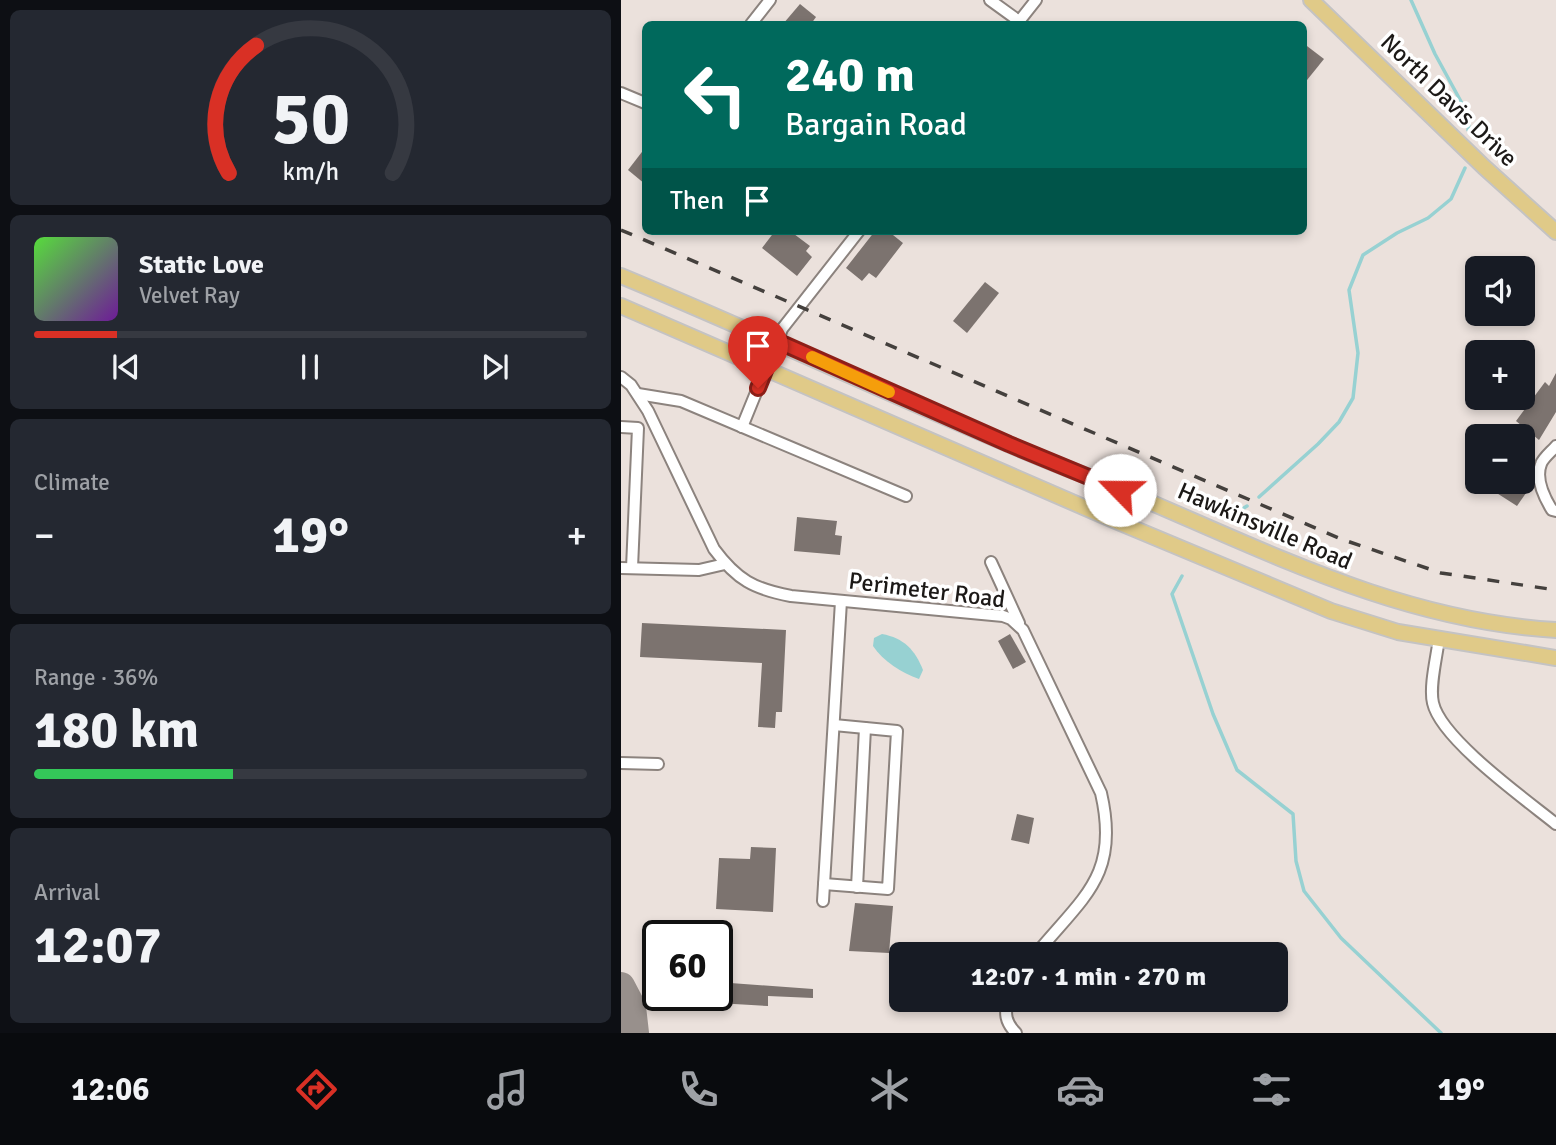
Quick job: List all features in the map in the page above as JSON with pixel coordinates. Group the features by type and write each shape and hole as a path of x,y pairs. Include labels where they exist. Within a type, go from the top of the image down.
{"main road":[{"name":"North Davis Drive","path":"1311,0 1484,167 1556,232"},
{"name":"Hawkinsville Road","path":"621,276 777,341 1009,444 1347,586 1469,620 1556,630"},
{"path":"621,306 1111,519 1331,611 1398,632 1556,658"}],"street":[{"path":"753,21 770,0"},
{"path":"990,0 1016,21"},
{"path":"1020,21 1036,0"},
{"path":"621,93 642,102"},
{"path":"742,427 782,329 856,235"},
{"name":"Perimeter Road","path":"621,377 638,394 714,549 738,576 757,588 791,596 1003,616 1011,619 1023,630 1101,793 1106,816 1106,850 1101,870 1090,890 1046,942"},
{"path":"638,394 681,401 906,496"},
{"path":"621,427 638,428 626,568 699,570 725,564"},
{"path":"1556,446 1541,464 1540,485 1552,510 1556,511"},
{"path":"991,562 1023,630"},
{"path":"823,901 841,601"},
{"path":"1439,638 1432,699 1444,727 1556,824"},
{"path":"824,884 888,889 897,731 833,725"},
{"path":"857,887 865,728"},
{"path":"621,763 658,764"},
{"path":"1005,1012 1008,1024 1016,1033"}],"water":[{"path":"882,634 897,638 912,651 923,670 919,679 893,666 877,651 873,646 874,638"}],"building":[{"path":"800,4 816,17 813,21 786,21"},
{"path":"1307,46 1324,59 1307,80"},
{"path":"642,152 642,182 628,170"},
{"path":"772,235 795,235 810,246 806,251 812,257 797,276 762,248"},
{"path":"872,235 893,235 903,243 876,278 869,273 862,281 846,268"},
{"path":"985,282 999,293 967,333 953,321"},
{"path":"1556,373 1556,412 1539,440 1535,437 1535,424 1520,424 1516,421 1524,410 1535,410 1535,395 1545,382 1549,386"},
{"path":"1498,494 1525,494 1517,506"},
{"path":"797,517 837,521 835,535 842,536 840,555 794,551"},
{"path":"642,623 786,630 782,712 776,712 775,728 758,727 762,663 640,657"},
{"path":"1010,634 1026,662 1013,669 998,641"},
{"path":"1017,814 1034,818 1029,844 1011,840"},
{"path":"751,847 776,848 773,912 716,909 719,858 750,859"},
{"path":"855,903 893,906 889,953 849,951"},
{"path":"733,983 813,989 813,998 768,996 768,1006 733,1004"}],"waterway":[{"path":"1411,0 1435,54 1470,118 1468,130"},
{"path":"1259,497 1339,422 1353,398 1358,353 1349,290 1363,255 1397,233 1428,218 1451,199 1465,168"},
{"path":"1228,518 1247,506"},
{"path":"1182,576 1172,594 1213,714 1237,770 1293,814 1296,861 1304,891 1341,938 1441,1033"}],"taxiway":[{"path":"621,986 632,1007 635,1033"}],"railway":[{"path":"621,230 1341,539 1441,573 1556,590"}],"slow traffic":[{"path":"812,357 889,392"}],"route":[{"path":"758,388 777,341 1120,490"}]}
